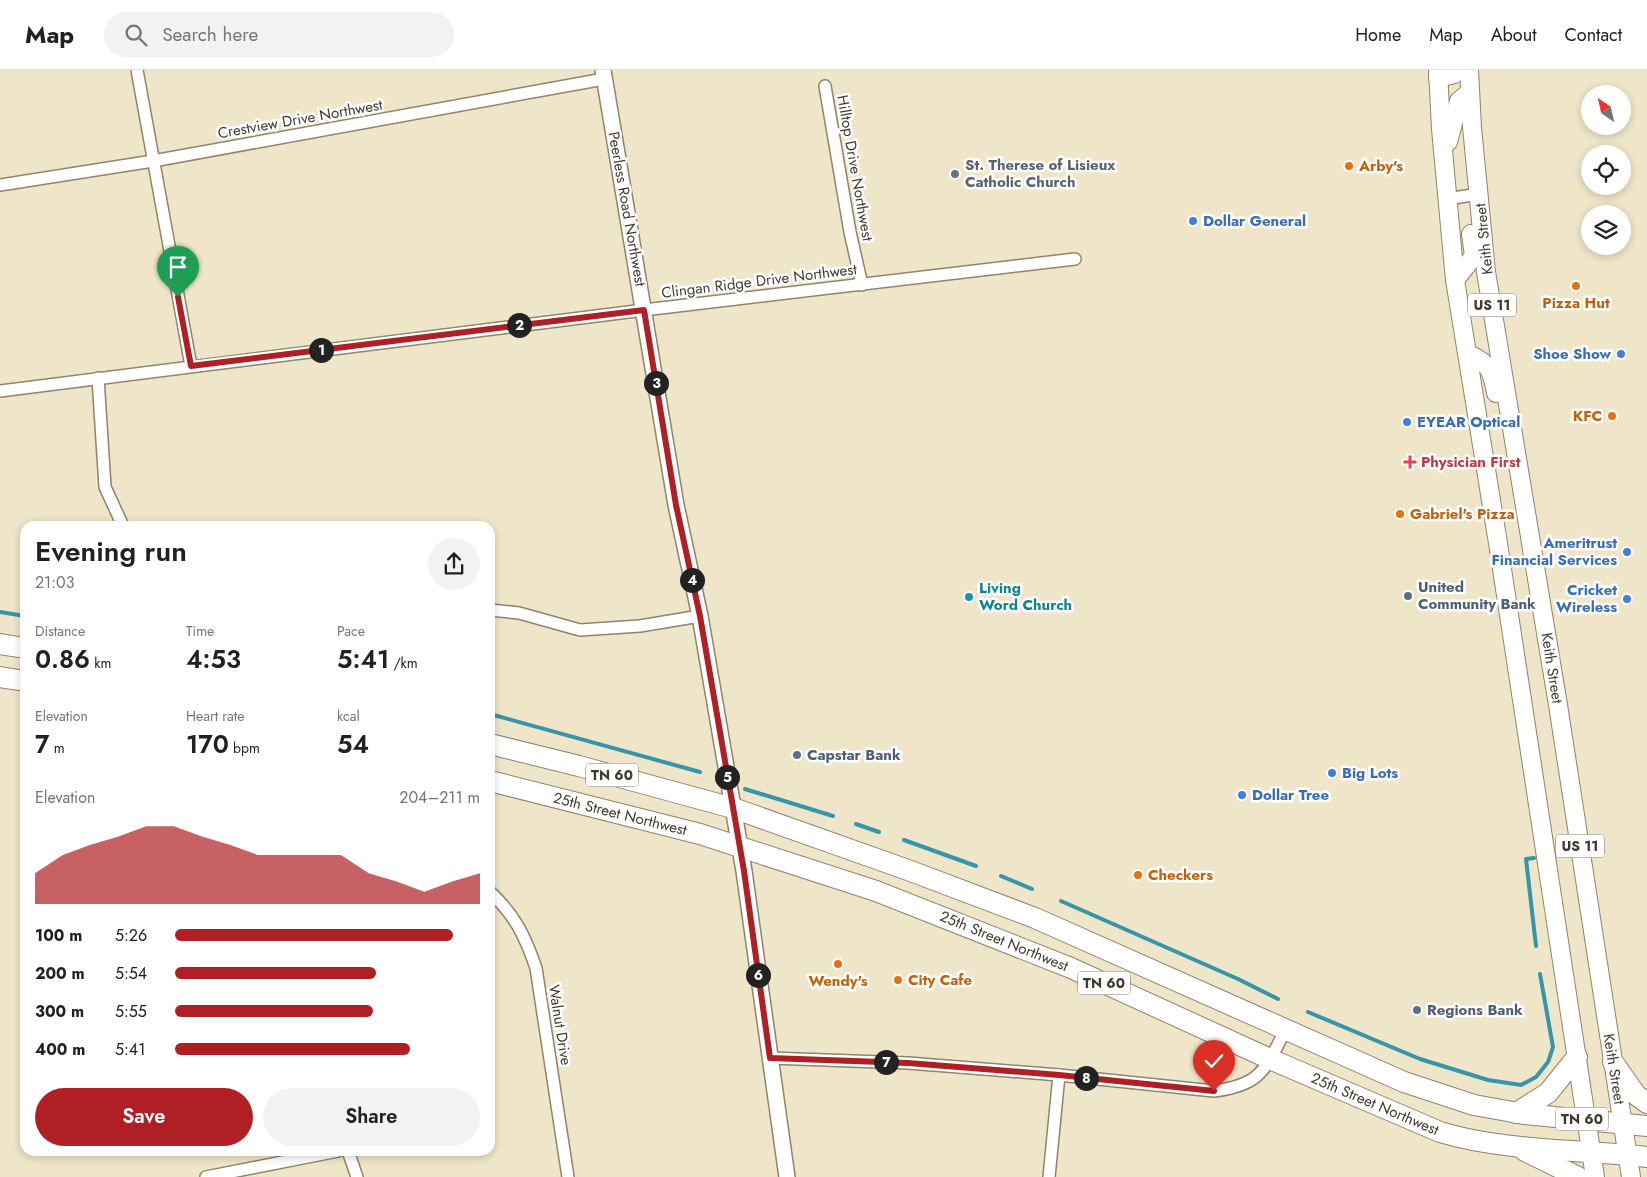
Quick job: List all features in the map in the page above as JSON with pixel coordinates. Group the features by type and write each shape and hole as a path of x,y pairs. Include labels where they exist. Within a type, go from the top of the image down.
{"highway":[{"path":"0,644 20,647"},
{"path":"0,677 20,679"},
{"name":"TN 60","path":"495,745 733,808"},
{"name":"25th Street Northwest","path":"495,782 700,834 876,891 1080,972 1270,1059 1440,1132 1461,1138 1517,1146 1637,1156"},
{"name":"25th Street Northwest","path":"733,808 908,870 1035,918 1404,1082 1474,1105 1516,1113 1647,1126"},
{"path":"1516,1113 1548,1093 1577,1057"},
{"path":"1613,1062 1630,1088 1647,1103"},
{"path":"1517,1146 1578,1177"}],"main road":[{"path":"1438,74 1454,74 1458,70"},
{"name":"Keith Street","path":"1469,70 1486,272 1521,479 1623,1124 1637,1156 1631,1177"},
{"name":"US 11","path":"1438,74 1455,280 1595,1177"},
{"path":"1444,160 1452,122 1459,102 1470,92"},
{"path":"1455,280 1474,256 1470,216 1472,205 1479,194"},
{"path":"1468,354 1484,360 1493,375 1500,414 1521,479"}],"street":[{"path":"137,70 191,366"},
{"name":"Crestview Drive Northwest","path":"0,185 153,160 604,75"},
{"name":"Peerless Road Northwest","path":"604,75 676,505 700,616 740,847 787,1177"},
{"name":"Hilltop Drive Northwest","path":"825,86 850,232 862,285"},
{"path":"1448,199 1479,194"},
{"name":"Clingan Ridge Drive Northwest","path":"0,391 1075,258"},
{"path":"98,378 105,488 120,521"},
{"path":"495,611 519,613 580,630 640,626 700,616"},
{"name":"Walnut Drive","path":"495,896 506,906 524,935 536,968 568,1177"},
{"path":"770,1058 908,1063 1059,1075 1214,1091 1233,1089 1256,1079 1270,1059 1286,1029"},
{"path":"1050,1177 1059,1075"},
{"path":"206,1177 313,1156"},
{"path":"350,1156 357,1177"}],"waterway":[{"path":"0,612 20,615"},
{"path":"495,715 700,772"},
{"path":"745,789 833,816"},
{"path":"856,824 879,832"},
{"path":"904,840 976,866"},
{"path":"1534,858 1526,859 1536,946"},
{"path":"1001,876 1032,889"},
{"path":"1061,901 1238,979 1278,999"},
{"path":"1308,1012 1420,1059 1488,1080 1521,1085 1536,1077 1548,1062 1553,1047 1540,974"}],"place":[{"name":"Arby's","path":"1349,166"},
{"name":"St. Therese of Lisieux Catholic Church","path":"955,174"},
{"name":"Dollar General","path":"1193,221"},
{"name":"Pizza Hut","path":"1576,286"},
{"name":"Shoe Show","path":"1621,354"},
{"name":"KFC","path":"1612,416"},
{"name":"EYEAR Optical","path":"1407,422"},
{"name":"Physician First","path":"1410,462"},
{"name":"Gabriel's Pizza","path":"1400,514"},
{"name":"Ameritrust Financial Services","path":"1627,552"},
{"name":"United Community Bank","path":"1408,596"},
{"name":"Living Word Church","path":"969,597"},
{"name":"Cricket Wireless","path":"1627,599"},
{"name":"Capstar Bank","path":"797,755"},
{"name":"Big Lots","path":"1332,773"},
{"name":"Dollar Tree","path":"1242,795"},
{"name":"Checkers","path":"1138,875"},
{"name":"Wendy's","path":"838,964"},
{"name":"City Cafe","path":"898,980"},
{"name":"Regions Bank","path":"1417,1010"}],"route":[{"path":"178,297 191,366 644,310 676,505 700,616 744,871 770,1058 908,1063 1059,1075 1214,1091"}]}
